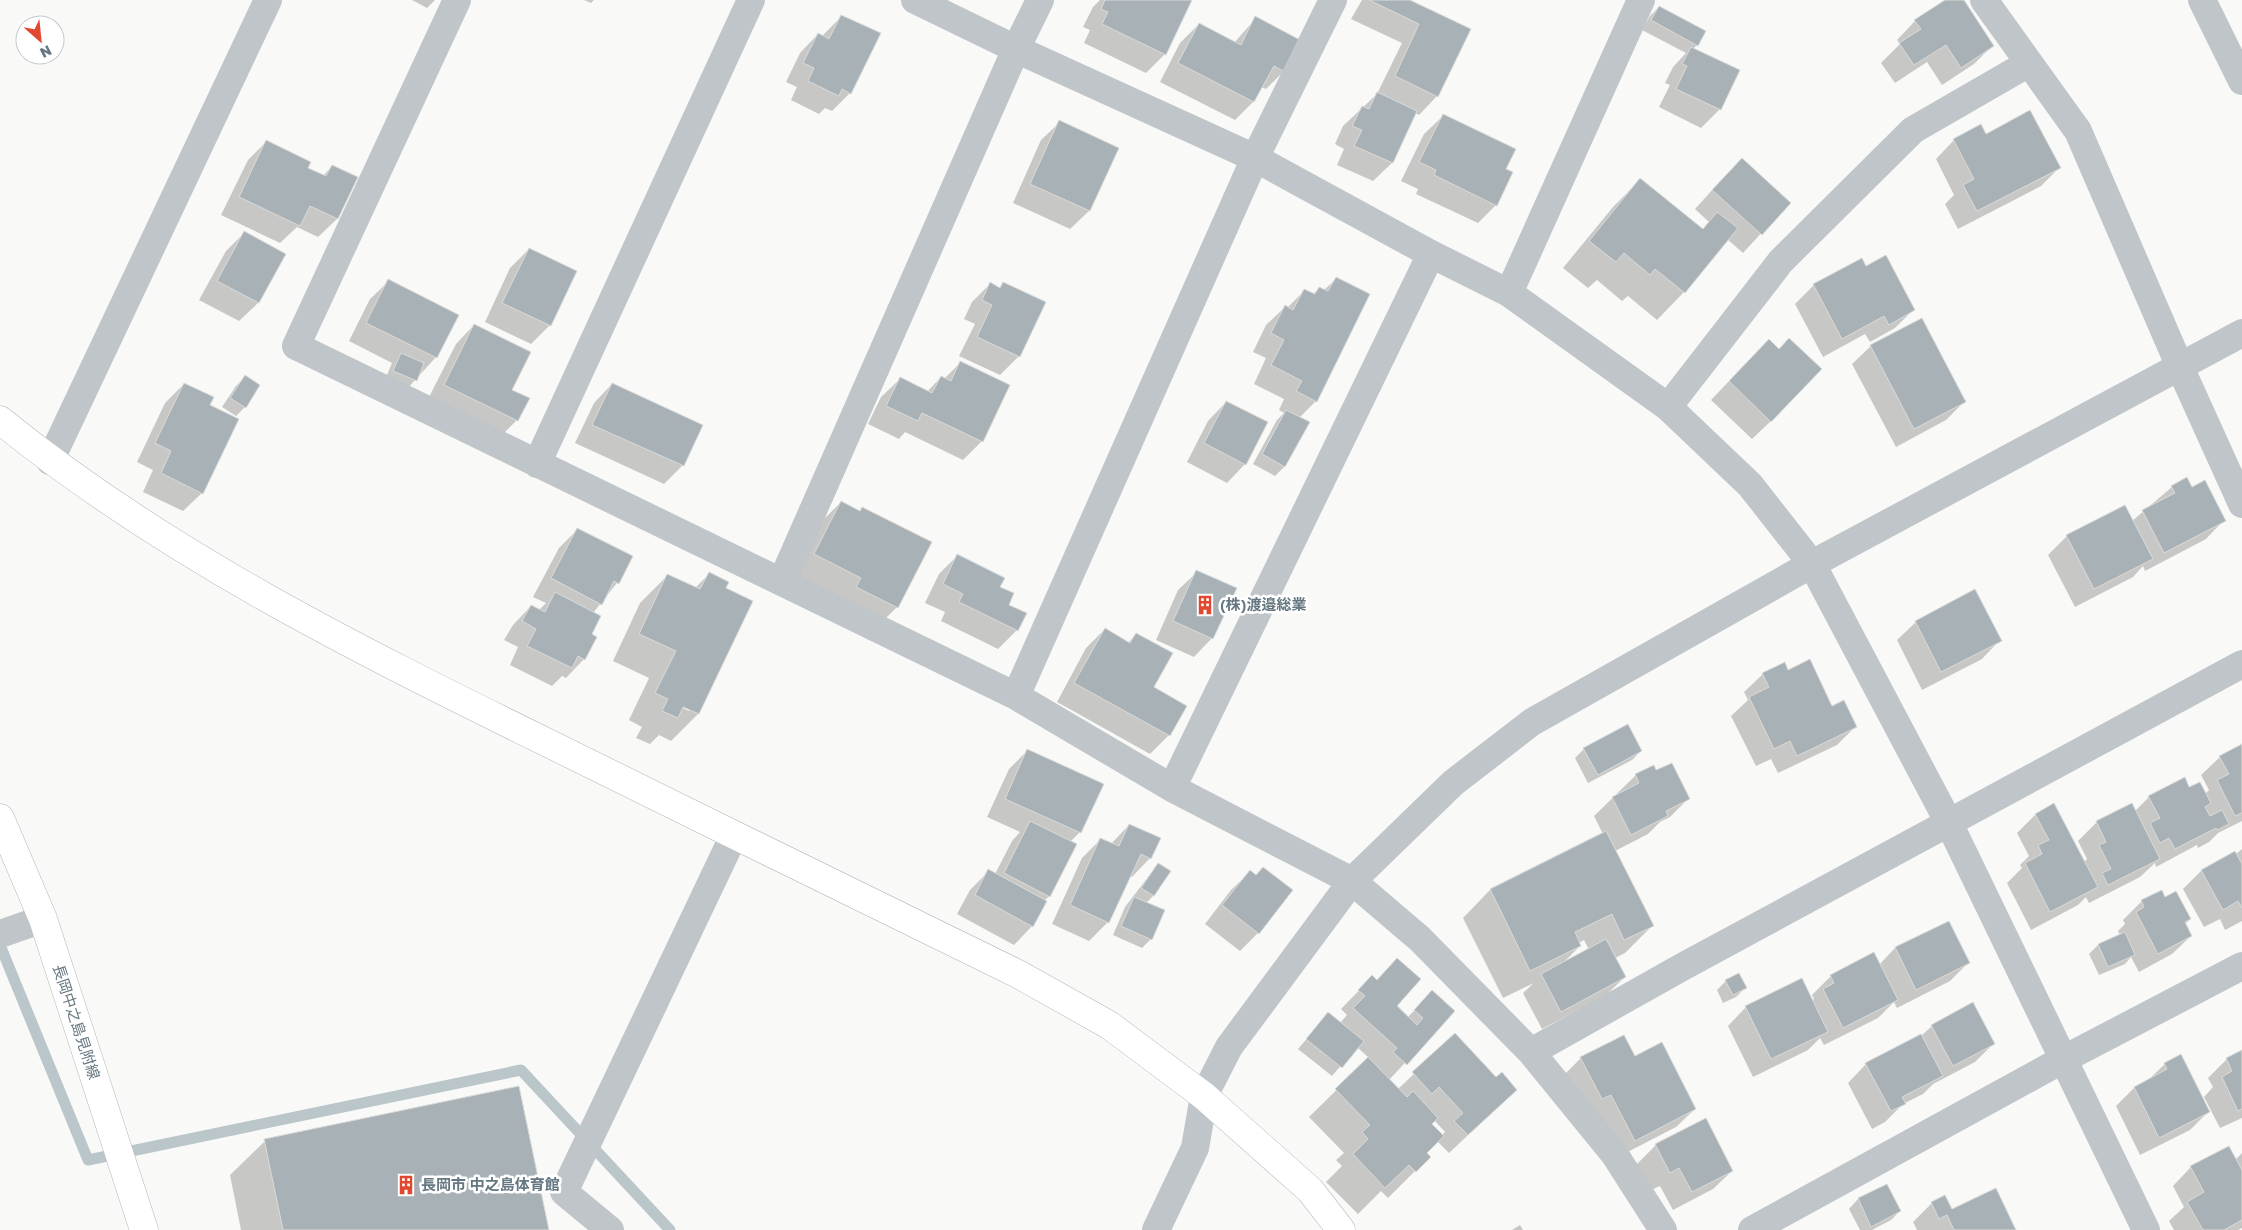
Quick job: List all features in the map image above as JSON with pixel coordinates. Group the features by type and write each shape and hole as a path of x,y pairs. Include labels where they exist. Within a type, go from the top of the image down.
{"street":[{"path":"50,461 268,0"},
{"path":"457,0 296,346 1016,696 1172,788 1352,881 1420,939 1531,1052 1615,1155 1664,1230"},
{"path":"537,464 751,0"},
{"path":"915,0 1016,49 1255,158 1431,254 1509,293 1668,407 1750,485 1812,564 1948,823 2146,1230"},
{"path":"782,581 1016,49 1040,0"},
{"path":"1016,696 1255,158 1333,0"},
{"path":"1509,293 1641,0"},
{"path":"1984,0 2078,131 2180,367 2242,504"},
{"path":"2202,0 2242,81"},
{"path":"1668,407 1781,261 1913,130 2029,63"},
{"path":"1172,788 1431,254"},
{"path":"1156,1230 1196,1148 1204,1096 1229,1047 1352,881 1453,783 1532,722 1812,564 2242,334"},
{"path":"0,420 50,461 224,575 424,682 1018,974 1109,1025 1204,1096 1310,1190 1341,1230"},
{"path":"1531,1052 1684,966 2242,664"},
{"name":"長岡中之島見附線","path":"0,818 43,919 144,1230"},
{"path":"610,1230 564,1192 734,835"},
{"path":"0,934 43,919"},
{"path":"1752,1230 2062,1060 2242,966"}],"building":[{"path":"1105,0 1192,0 1166,55 1102,24 1108,12 1101,9"},
{"path":"1369,0 1410,0 1471,29 1438,97 1395,76 1419,24"},
{"path":"1945,0 1964,0 1994,46 1961,68 1946,45 1914,65 1899,43 1921,29 1914,20"},
{"path":"1659,6 1706,31 1698,46 1651,20"},
{"path":"841,15 881,33 851,94 842,89 839,96 808,81 814,68 803,63 818,33 829,39"},
{"path":"1255,16 1302,41 1285,72 1274,66 1254,102 1178,63 1199,23 1241,45"},
{"path":"1691,47 1740,70 1721,110 1676,89 1687,66 1682,64"},
{"path":"1377,92 1417,111 1393,163 1354,146 1362,130 1352,126 1362,106 1369,109"},
{"path":"2030,110 2061,168 1977,211 1963,185 1974,179 1953,139 1981,124 1986,134"},
{"path":"1443,114 1516,149 1506,169 1513,172 1497,206 1434,175 1436,170 1419,162"},
{"path":"1059,120 1119,148 1090,211 1030,184"},
{"path":"266,140 311,162 308,168 326,176 332,165 358,177 338,219 310,206 300,226 239,197"},
{"path":"1742,158 1791,203 1762,235 1712,190"},
{"path":"1640,178 1703,229 1717,212 1738,228 1685,293 1655,269 1650,275 1624,253 1616,262 1589,241"},
{"path":"244,231 286,254 259,303 217,281"},
{"path":"529,248 577,271 551,326 502,303"},
{"path":"1886,255 1915,310 1889,325 1884,316 1842,339 1813,284 1862,258 1866,266"},
{"path":"1336,277 1370,294 1317,402 1296,391 1302,381 1271,365 1284,340 1271,333 1285,305 1293,310 1304,289 1315,294 1319,287 1328,291"},
{"path":"388,279 459,315 437,358 366,323"},
{"path":"990,282 1000,288 1003,282 1046,302 1020,357 977,337 992,305 982,300"},
{"path":"1922,318 1966,402 1914,429 1870,345"},
{"path":"474,324 531,352 512,390 530,398 518,421 444,385"},
{"path":"1789,338 1822,369 1771,422 1729,381 1769,339 1779,349"},
{"path":"401,353 424,363 417,381 393,371"},
{"path":"960,361 1010,385 983,442 922,413 918,421 886,406 900,377 932,393 941,376 951,381"},
{"path":"245,375 260,385 246,408 230,398"},
{"path":"184,383 214,397 210,405 239,419 203,494 161,473 171,451 155,443"},
{"path":"612,383 703,425 684,466 592,425"},
{"path":"1226,401 1268,422 1246,465 1204,443"},
{"path":"1286,410 1310,422 1285,467 1262,454"},
{"path":"2187,477 2192,487 2205,480 2226,521 2164,553 2142,510 2175,493 2171,486"},
{"path":"841,501 860,511 862,507 932,542 898,608 856,587 861,578 814,554"},
{"path":"2125,505 2153,559 2094,589 2066,535"},
{"path":"577,528 633,556 619,584 614,581 602,605 551,578"},
{"path":"957,554 1005,578 1000,587 1014,593 1009,605 1027,613 1018,631 959,602 963,594 943,584"},
{"name":"(株)渡邉総業","path":"1196,570 1237,588 1213,639 1173,621"},
{"path":"709,572 729,582 726,588 753,601 699,714 683,707 678,718 662,711 668,699 655,693 676,651 639,634 667,574 700,589"},
{"path":"1975,589 2002,641 1941,672 1915,621"},
{"path":"555,592 601,616 592,634 597,637 585,660 578,656 572,668 527,646 536,629 522,621 531,605 545,612"},
{"path":"1105,628 1130,643 1136,633 1173,653 1154,687 1187,706 1170,736 1074,683"},
{"path":"1810,659 1832,706 1844,700 1857,727 1797,756 1790,741 1774,749 1749,697 1769,687 1762,673 1785,662 1788,670"},
{"path":"1628,724 1642,751 1598,775 1583,748"},
{"path":"2242,744 2242,813 2235,816 2217,780 2229,774 2219,756"},
{"path":"1027,749 1104,784 1081,833 1005,799"},
{"path":"1672,763 1690,799 1666,811 1668,816 1631,835 1612,797 1639,783 1635,774 1654,765 1656,770"},
{"path":"2185,777 2189,787 2200,782 2211,803 2205,807 2210,816 2222,810 2229,824 2217,830 2216,828 2175,849 2169,838 2160,843 2150,823 2160,818 2148,796"},
{"path":"2054,803 2098,887 2050,912 2025,863 2042,854 2038,845 2049,840 2035,814"},
{"path":"2132,803 2160,859 2108,885 2102,873 2111,869 2099,845 2106,842 2096,821"},
{"path":"1030,821 1077,844 1050,897 1004,873"},
{"path":"1129,824 1161,838 1151,859 1141,854 1109,923 1070,905 1100,838 1119,846"},
{"path":"1606,831 1654,926 1624,940 1612,914 1575,932 1581,946 1530,971 1490,889"},
{"path":"2235,851 2242,864 2242,908 2238,901 2223,910 2201,870"},
{"path":"1158,863 1171,871 1154,896 1141,888"},
{"path":"1263,867 1293,890 1259,934 1222,905 1250,870 1256,875"},
{"path":"988,869 1047,901 1033,927 975,895"},
{"path":"2162,890 2165,897 2176,891 2191,919 2185,922 2192,936 2158,954 2136,912 2144,907 2141,900"},
{"path":"1134,897 1165,910 1152,940 1121,926"},
{"path":"1949,921 1970,963 1916,990 1895,947"},
{"path":"2125,932 2135,955 2108,967 2098,944"},
{"path":"1606,939 1626,977 1561,1012 1541,974"},
{"path":"1874,952 1898,1000 1843,1028 1823,989 1834,983 1830,975"},
{"path":"1397,958 1421,979 1397,1006 1417,1025 1423,1018 1414,1010 1432,990 1455,1011 1407,1065 1393,1052 1397,1048 1353,1008 1365,996 1358,990 1372,975 1377,980"},
{"path":"1739,973 1747,988 1733,995 1725,980"},
{"path":"1802,978 1828,1032 1771,1059 1745,1006"},
{"path":"1973,1002 1995,1044 1953,1066 1931,1025"},
{"path":"1328,1012 1364,1041 1342,1068 1306,1039"},
{"path":"1455,1033 1496,1077 1502,1072 1517,1090 1468,1135 1454,1121 1463,1113 1439,1087 1432,1094 1412,1072"},
{"path":"1921,1034 1943,1076 1902,1097 1906,1104 1891,1111 1865,1063"},
{"path":"1624,1035 1635,1056 1662,1042 1696,1109 1635,1141 1611,1095 1602,1099 1580,1057"},
{"path":"2242,1050 2242,1109 2238,1111 2222,1077 2232,1071 2226,1058"},
{"path":"2181,1054 2210,1112 2159,1138 2134,1087 2167,1069 2164,1063"},
{"path":"1368,1057 1407,1097 1413,1091 1438,1118 1432,1124 1444,1136 1427,1153 1431,1157 1416,1172 1409,1165 1385,1188 1353,1154 1368,1139 1362,1132 1370,1125 1335,1089"},
{"name":"長岡市 中之島体育館","path":"519,1086 549,1230 283,1230 264,1139"},
{"path":"1706,1118 1733,1171 1692,1192 1679,1168 1670,1173 1655,1144"},
{"path":"2229,1146 2242,1170 2242,1220 2224,1230 2203,1230 2187,1202 2204,1192 2190,1166"},
{"path":"1887,1184 1901,1211 1871,1227 1858,1198"},
{"path":"1996,1188 2016,1230 1954,1230 1947,1215 1939,1219 1931,1202 1945,1195 1952,1209"}],"waterway":[{"path":"0,945 88,1160 521,1070 670,1230"}],"place":[{"name":"(株)渡邉総業","path":"1205,605"},
{"name":"長岡市 中之島体育館","path":"406,1185"}]}
